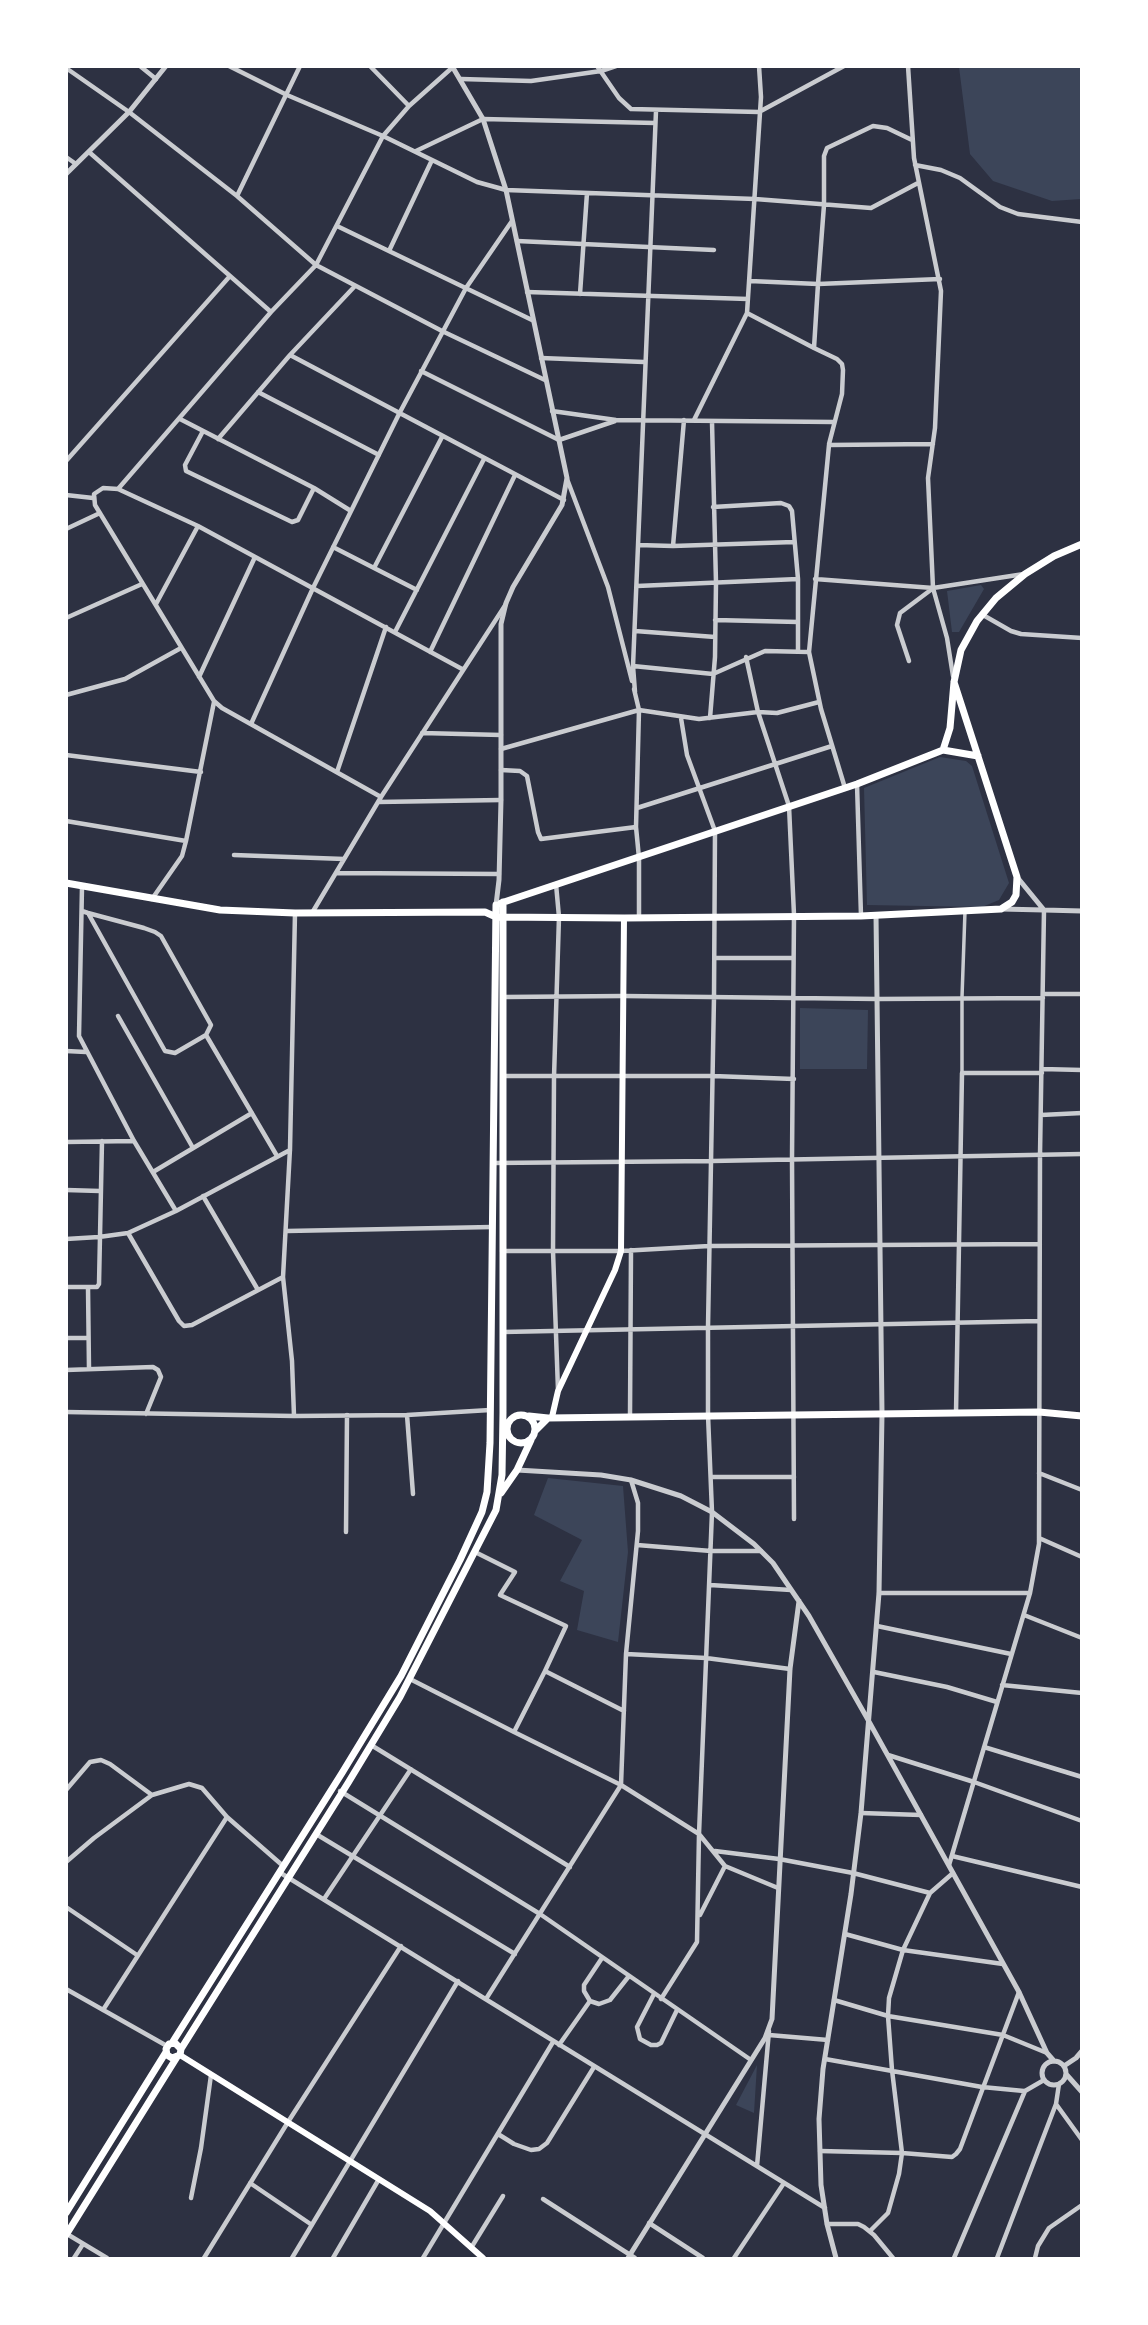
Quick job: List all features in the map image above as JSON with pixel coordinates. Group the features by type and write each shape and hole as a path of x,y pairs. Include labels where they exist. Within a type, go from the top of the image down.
{"main road":[{"path":"943,750 950,728 954,682 961,650 982,615 996,598 1025,574 1054,556 1082,544"},
{"path":"66,883 220,910 295,914 485,912 500,917 625,918 715,915 861,916 1001,909 1012,902 1016,895 1017,877 954,682"},
{"path":"485,912 500,903 556,883 857,785 943,750 978,756"},
{"path":"66,2213 401,1676 477,1526 487,1492 490,1413 500,903"},
{"path":"67,2234 410,1679 490,1524 499,1497 503,1412 504,1076 500,917"},
{"path":"490,1413 502,1429 518,1442 528,1441 550,1418 558,1391 615,1270 621,1251 625,918"},
{"path":"490,1413 550,1418 1039,1412 1082,1416"},
{"path":"499,1497 517,1470 533,1435 533,1422 526,1415"},
{"path":"510,1436 507,1427 516,1416"},
{"path":"168,2047 178,2044 180,2054 211,2075 430,2211 483,2259"},
{"path":"168,2047 172,2058 180,2054"}],"street":[{"path":"140,66 157,79"},
{"path":"66,174 129,112 166,66"},
{"path":"229,66 477,182 506,190 755,199 871,208 918,183"},
{"path":"237,195 300,66"},
{"path":"370,66 408,106"},
{"path":"461,79 531,81 616,66"},
{"path":"694,420 747,313 761,78 759,66"},
{"path":"599,69 619,98 631,109 759,112 844,66"},
{"path":"908,66 915,165 940,279 933,444 928,478 933,588 947,638 954,682"},
{"path":"118,489 271,312 316,265 383,136 408,106 453,67 482,119 506,190 567,478 608,587 639,710 636,827 639,917"},
{"path":"66,68 129,112 237,195 316,265 442,331 545,380"},
{"path":"635,692 633,666 656,111"},
{"path":"415,152 482,119 655,123"},
{"path":"814,348 824,205 824,156 827,148 873,126 887,128 912,141"},
{"path":"89,152 271,312"},
{"path":"66,157 76,164"},
{"path":"389,251 432,160"},
{"path":"915,165 941,170 960,178 1000,207 1018,214 1082,222"},
{"path":"580,294 587,193"},
{"path":"250,724 313,588 421,371 466,288 512,221"},
{"path":"337,226 532,320"},
{"path":"516,241 714,250"},
{"path":"66,461 230,276"},
{"path":"750,281 818,284 940,279"},
{"path":"218,439 290,355 355,286"},
{"path":"526,292 748,299"},
{"path":"747,313 842,364 842,394 829,444 809,652 819,702 845,788"},
{"path":"290,355 564,500"},
{"path":"540,358 645,362"},
{"path":"421,371 559,440 616,421"},
{"path":"258,392 379,455"},
{"path":"552,411 616,421 834,422"},
{"path":"180,419 314,488 351,511"},
{"path":"673,545 684,420"},
{"path":"710,718 716,583 712,422"},
{"path":"203,431 185,465 186,471 292,522 298,520 314,488"},
{"path":"374,568 442,437"},
{"path":"829,444 933,444"},
{"path":"395,632 484,459"},
{"path":"430,652 515,475"},
{"path":"312,914 379,799 506,603 564,500 567,478"},
{"path":"462,669 198,526 118,489 99,489 94,494 93,499 100,513 214,701 379,799 501,800"},
{"path":"66,495 93,499"},
{"path":"713,508 785,504 792,511 798,579 798,651"},
{"path":"66,529 100,513"},
{"path":"156,604 198,526"},
{"path":"638,545 795,542"},
{"path":"333,547 417,590"},
{"path":"199,677 255,557"},
{"path":"815,579 933,588 1025,574"},
{"path":"637,586 798,579"},
{"path":"66,618 142,583"},
{"path":"909,661 897,625 900,613 933,588"},
{"path":"500,903 500,648 501,624 506,603"},
{"path":"982,615 1021,634 1082,638"},
{"path":"715,620 798,622"},
{"path":"337,772 386,627"},
{"path":"635,631 715,637"},
{"path":"66,695 125,679 181,648"},
{"path":"633,666 713,674 746,657 765,651 809,652"},
{"path":"746,657 758,712 789,806 795,998 792,1159 794,1519"},
{"path":"152,899 182,856 214,701"},
{"path":"501,748 639,710 681,718 710,718 777,712 819,702"},
{"path":"661,1999 697,1942 712,1512 708,1328 715,831 687,755 681,718"},
{"path":"421,733 501,735"},
{"path":"637,807 832,746"},
{"path":"66,755 201,772"},
{"path":"501,770 520,771 527,776 541,839 636,827"},
{"path":"857,785 861,916"},
{"path":"66,821 186,841"},
{"path":"234,855 344,859"},
{"path":"336,873 499,874"},
{"path":"949,1865 1030,1593 1036,1570 1039,1538 1044,910 1017,877"},
{"path":"556,883 559,916 554,1077 553,1251 558,1391"},
{"path":"82,886 85,912 77,1029 86,1052 134,1141 176,1211"},
{"path":"1001,909 1082,911"},
{"path":"956,1413 965,911"},
{"path":"85,912 161,936 211,1025 206,1035 175,1053 165,1051 85,912"},
{"path":"294,1416 292,1361 283,1277 290,1149 295,914"},
{"path":"836,2259 825,2208 819,2119 825,2059 861,1813 879,1593 882,1414 876,915"},
{"path":"715,958 793,958"},
{"path":"504,997 878,999 1082,994"},
{"path":"118,1016 193,1148"},
{"path":"206,1035 277,1156"},
{"path":"66,1051 86,1052"},
{"path":"962,1073 1082,1070"},
{"path":"504,1076 713,1076 794,1079"},
{"path":"153,1172 252,1113"},
{"path":"1041,1115 1082,1113"},
{"path":"66,1287 97,1287 99,1284 102,1141"},
{"path":"66,1142 134,1141"},
{"path":"66,1239 128,1233 176,1211 290,1149"},
{"path":"493,1163 1082,1154"},
{"path":"66,1190 100,1191"},
{"path":"204,1196 258,1290"},
{"path":"287,1231 492,1227"},
{"path":"128,1233 184,1326 192,1325 283,1277"},
{"path":"502,1251 621,1251 709,1246 1040,1244"},
{"path":"630,1416 631,1250"},
{"path":"88,1287 89,1369"},
{"path":"503,1332 1039,1321"},
{"path":"66,1338 89,1338"},
{"path":"66,1370 153,1367 161,1377 146,1414"},
{"path":"66,1412 294,1416 407,1415 479,1410 490,1413"},
{"path":"346,1532 347,1415"},
{"path":"407,1415 413,1493"},
{"path":"517,1470 601,1475 631,1480 681,1496 712,1512 773,1563 799,1601 888,1755 1018,1992 1047,2053 1054,2061 1064,2066 1066,2074 1082,2092"},
{"path":"1039,1473 1082,1490"},
{"path":"712,1477 794,1477"},
{"path":"486,1999 621,1785 626,1654 637,1545 638,1503 631,1480"},
{"path":"1039,1538 1082,1557"},
{"path":"637,1545 761,1551"},
{"path":"475,1552 515,1572 500,1595 566,1626 514,1732"},
{"path":"710,1585 792,1590"},
{"path":"879,1593 1030,1593"},
{"path":"757,2166 772,2019 790,1669 799,1601"},
{"path":"1023,1615 1082,1638"},
{"path":"877,1626 1011,1654"},
{"path":"626,1654 706,1658 790,1669"},
{"path":"545,1671 624,1711"},
{"path":"874,1672 947,1687 997,1702"},
{"path":"410,1679 621,1785 699,1834 725,1866 778,1888"},
{"path":"1002,1685 1082,1693"},
{"path":"371,1745 570,1867"},
{"path":"984,1747 1082,1777"},
{"path":"888,1755 974,1782 1082,1821"},
{"path":"66,1790 90,1762 101,1760 152,1795"},
{"path":"324,1899 411,1769"},
{"path":"66,1862 152,1795 189,1784 196,1785 202,1788 227,1818 289,1878 825,2208"},
{"path":"333,1787 540,1914 751,2060"},
{"path":"861,1813 921,1815"},
{"path":"103,2010 227,1818"},
{"path":"316,1834 515,1954"},
{"path":"714,1851 853,1872 930,1893"},
{"path":"952,1856 1082,1887"},
{"path":"699,1917 725,1866"},
{"path":"870,2231 888,2213 902,2152 892,2070 889,1998 903,1950 930,1893 953,1873"},
{"path":"66,1908 137,1955"},
{"path":"845,1934 903,1950 1003,1964"},
{"path":"204,2259 401,1946"},
{"path":"602,1958 584,1985 583,1991 590,2001 599,2004 610,2000 629,1976"},
{"path":"293,2258 458,1981"},
{"path":"66,1989 168,2047"},
{"path":"820,2151 902,2152 945,2157 956,2154 1018,1992"},
{"path":"654,1994 637,2027 640,2039 651,2045 661,2043 677,2010"},
{"path":"834,2000 888,2016 1003,2035 1047,2053"},
{"path":"559,2045 590,2001"},
{"path":"769,2032 828,2040"},
{"path":"542,2199 631,2257 649,2223 769,2032"},
{"path":"423,2259 554,2042"},
{"path":"1064,2066 1082,2051"},
{"path":"825,2059 982,2087 1025,2091 1044,2080"},
{"path":"1054,2061 1044,2065 1041,2073 1044,2080 1051,2085 1059,2084"},
{"path":"498,2134 530,2150 539,2149 547,2143 594,2067"},
{"path":"997,2259 1056,2104 1059,2084 1066,2074"},
{"path":"191,2198 211,2075"},
{"path":"954,2259 1025,2091"},
{"path":"1056,2104 1082,2140"},
{"path":"333,2259 379,2179"},
{"path":"250,2183 312,2225"},
{"path":"734,2259 783,2183"},
{"path":"471,2248 503,2196"},
{"path":"1035,2259 1038,2246 1049,2228 1082,2205"},
{"path":"649,2223 703,2259"},
{"path":"827,2224 858,2224 870,2231 891,2258"},
{"path":"67,2234 107,2259"},
{"path":"74,2259 83,2244"}],"shaded area":[{"path":"959,67 1081,67 1081,199 1052,201 993,181 970,154"},
{"path":"981,585 984,589 959,632 952,632 947,591"},
{"path":"940,757 966,761 972,766 1009,883 999,900 982,907 867,905 864,788"},
{"path":"800,1008 868,1010 867,1069 800,1069"},
{"path":"548,1478 623,1486 628,1552 618,1642 577,1630 584,1591 560,1581 582,1540 534,1515"},
{"path":"757,2065 754,2113 736,2105"}]}
